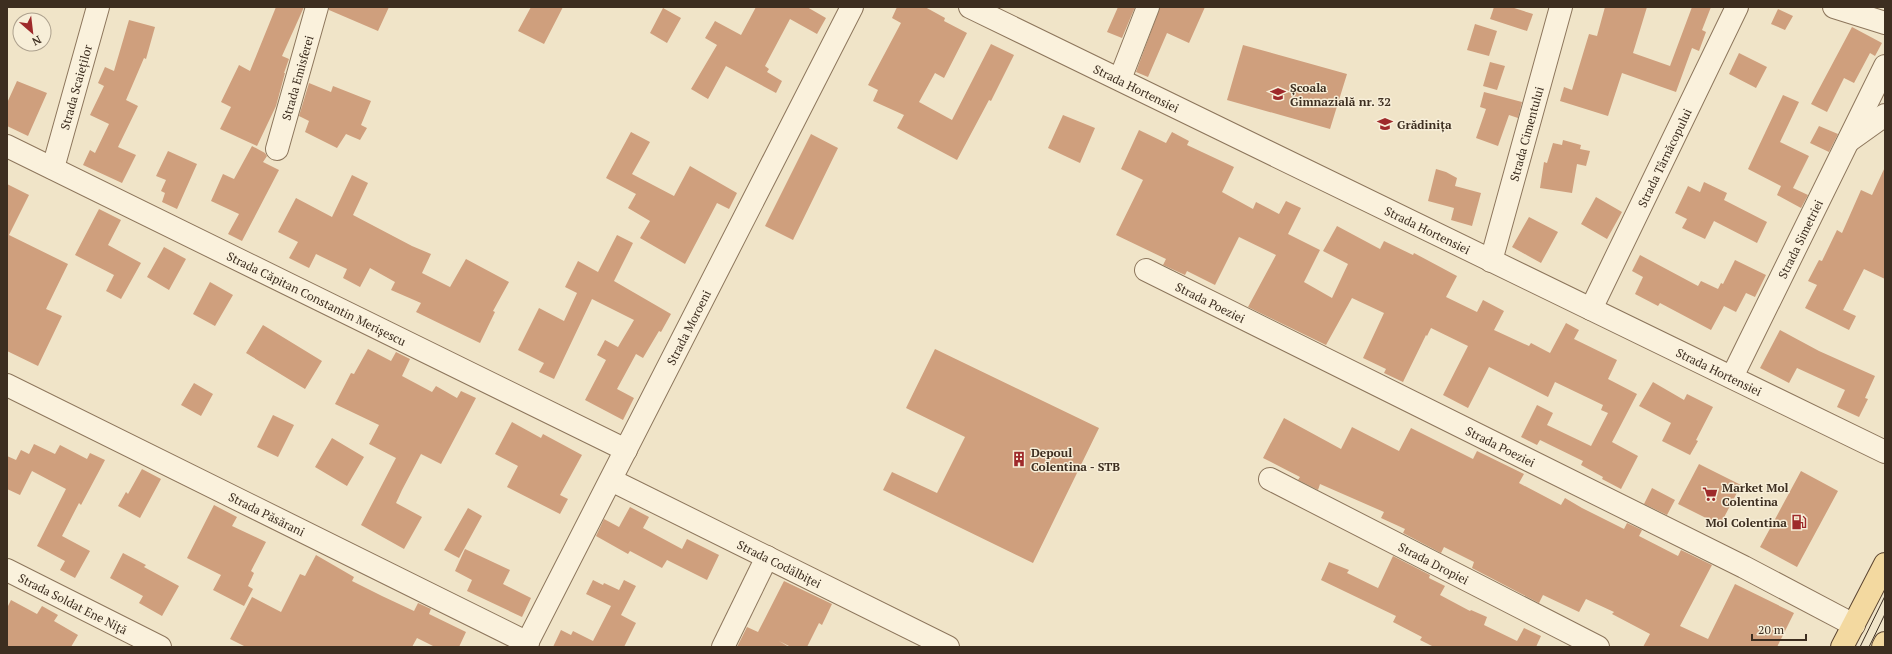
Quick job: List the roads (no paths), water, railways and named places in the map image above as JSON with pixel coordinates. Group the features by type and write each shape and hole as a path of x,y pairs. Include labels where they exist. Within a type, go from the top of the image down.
{"main road":[{"path":"1842,647 1885,564"},
{"path":"1883,647 1885,643"}],"street":[{"name":"Strada Scaieților","path":"54,168 98,7"},
{"name":"Strada Emisferei","path":"277,149 317,7"},
{"name":"Strada Moroeni","path":"526,645 852,7"},
{"name":"Strada Hortensiei","path":"970,7 992,12 1120,79 1885,452"},
{"path":"1120,79 1148,7"},
{"name":"Strada Cimentului","path":"1491,261 1561,7"},
{"name":"Strada Târnăcopului","path":"1591,309 1736,7"},
{"path":"1834,7 1885,23"},
{"path":"1847,142 1885,66"},
{"name":"Strada Simetriei","path":"1732,377 1847,142 1885,116"},
{"name":"Strada Căpitan Constantin Merișescu","path":"7,146 626,450"},
{"name":"Strada Poeziei","path":"1146,270 1744,567 1854,625"},
{"name":"Strada Păsărani","path":"7,385 526,645"},
{"name":"Strada Dropiei","path":"1270,479 1598,647"},
{"name":"Strada Codălbiței","path":"611,480 948,647"},
{"path":"723,647 767,557"},
{"name":"Strada Soldat Ene Niță","path":"7,570 160,647"}],"tram line":[{"path":"1860,647 1885,596"},
{"path":"1869,647 1885,614"}],"place":[{"name":"Școala Gimnazială nr. 32","path":"1278,94"},
{"name":"Grădinița","path":"1385,124"},
{"name":"Depoul Colentina - STB","path":"1019,459"},
{"name":"Market Mol Colentina","path":"1710,494"},
{"name":"Mol Colentina","path":"1799,522"}]}
